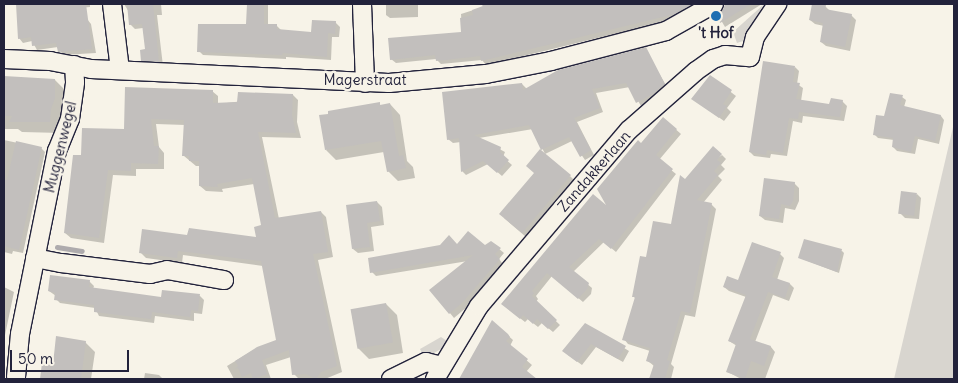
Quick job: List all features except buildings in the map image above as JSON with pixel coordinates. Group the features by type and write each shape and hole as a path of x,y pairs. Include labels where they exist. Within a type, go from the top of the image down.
{"street":[{"path":"112,4 120,70"},
{"path":"362,4 365,83"},
{"name":"Magerstraat","path":"4,59 50,61 120,70 365,83 486,74 551,61 666,31 714,4"},
{"name":"Zandakkerlaan","path":"438,373 479,306 629,130 712,59 725,54 750,57 756,37 777,4"},
{"name":"Muggenwegel","path":"16,377 20,334 57,151 70,119 75,82 74,65"},
{"path":"36,258 150,274 167,270 224,280"},
{"path":"391,379 426,362 438,373"}],"shaded area":[{"path":"763,5 747,36 743,41 737,43 733,32"},
{"path":"954,123 954,379 894,379"},
{"path":"441,337 447,341 441,349 432,354 422,353 420,349"}],"waterway":[{"path":"57,247 82,251"}],"place":[{"name":"'t Hof","path":"716,16"}]}
